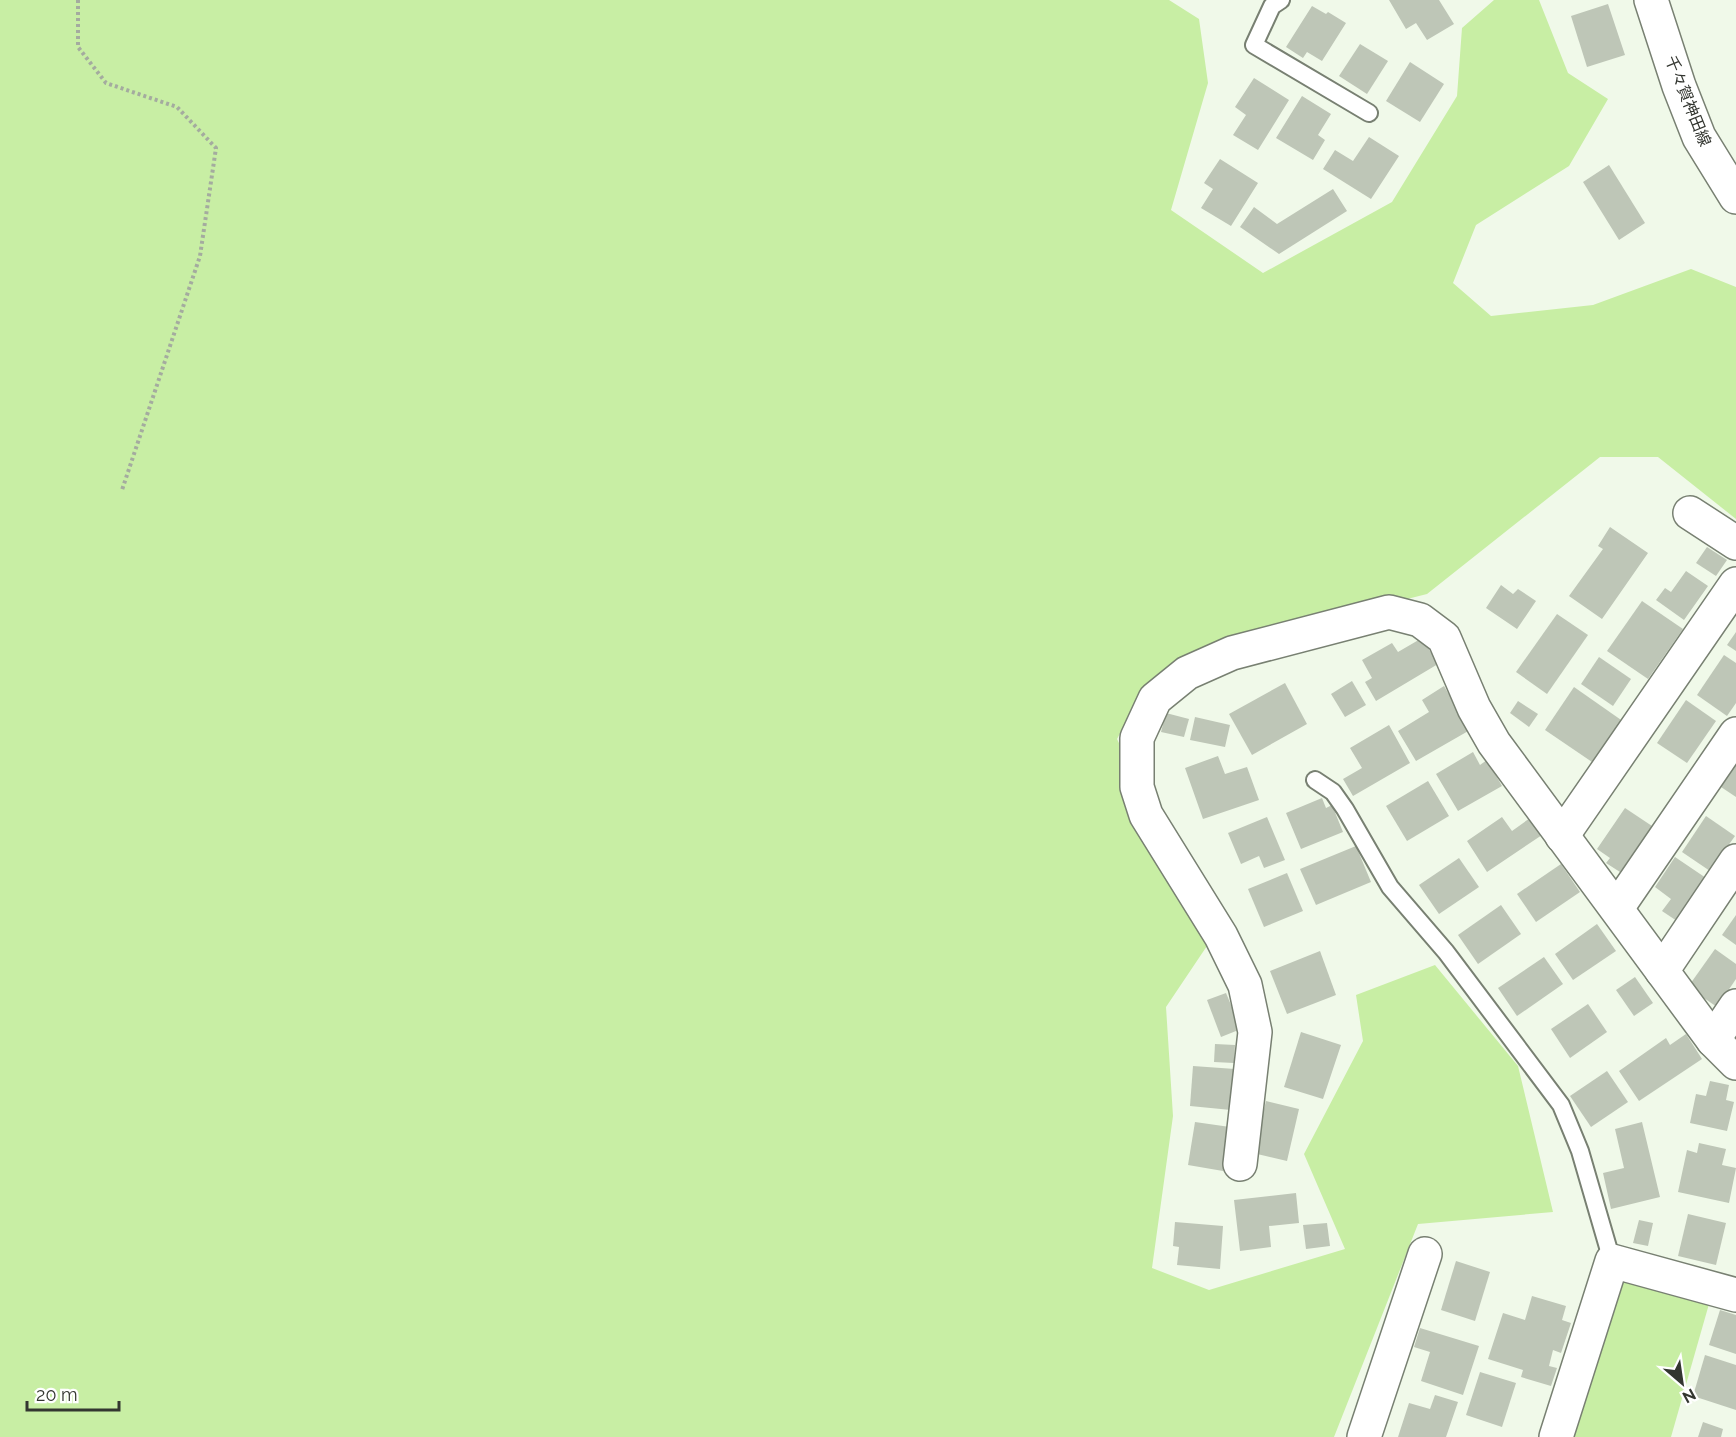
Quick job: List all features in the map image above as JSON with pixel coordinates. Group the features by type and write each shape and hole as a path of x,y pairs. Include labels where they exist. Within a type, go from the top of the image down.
{"street":[{"name":"千々賀神田線","path":"1651,0 1679,86 1699,137 1736,197"},
{"path":"1690,513 1736,543"},
{"path":"1562,836 1736,584"},
{"path":"1240,1164 1255,1032 1245,985 1221,936 1146,815 1137,787 1137,738 1155,699 1186,673 1232,653 1389,612 1420,620 1444,638 1474,708 1494,743 1713,1040 1736,1063"},
{"path":"1617,908 1736,734"},
{"path":"1662,971 1736,861"},
{"path":"1713,1040 1736,1006"},
{"path":"1364,1437 1425,1254"},
{"path":"1556,1437 1612,1261 1736,1295"}],"lane":[{"path":"1281,0 1272,6 1254,45 1369,113"},
{"path":"1315,780 1333,792 1346,809 1390,887 1446,952 1561,1105 1580,1151 1612,1261"}],"path":[{"path":"78,0 78,47 106,83 177,107 216,148 200,256 122,490"}],"green space":[{"path":"0,0 1169,0 1199,19 1208,83 1171,210 1263,273 1392,202 1457,96 1462,28 1494,0 1539,0 1568,73 1608,99 1569,166 1476,225 1453,283 1491,316 1593,305 1691,269 1736,287 1736,519 1658,457 1600,457 1427,594 1197,652 1143,691 1117,739 1213,937 1166,1007 1173,1116 1152,1268 1209,1290 1345,1249 1304,1154 1363,1041 1356,995 1435,965 1518,1066 1553,1212 1418,1224 1334,1437 0,1437"},
{"path":"1616,1276 1711,1297 1671,1437 1565,1437"}],"building":[{"path":"1389,0 1439,0 1454,24 1427,40 1416,23 1406,29"},
{"path":"1608,4 1625,55 1587,67 1571,16"},
{"path":"1312,6 1346,23 1322,61 1307,52 1303,58 1286,47"},
{"path":"1360,44 1388,61 1367,94 1339,76"},
{"path":"1410,62 1444,84 1420,122 1386,101"},
{"path":"1254,78 1289,100 1258,150 1233,135 1246,115 1235,107"},
{"path":"1302,96 1331,114 1318,135 1325,140 1313,160 1276,138"},
{"path":"1369,137 1399,156 1371,199 1323,169 1335,150 1353,161"},
{"path":"1220,159 1258,183 1231,226 1201,208 1213,189 1204,183"},
{"path":"1609,165 1645,223 1619,240 1583,182"},
{"path":"1333,189 1347,211 1279,254 1240,227 1254,207 1277,224"},
{"path":"1610,527 1648,553 1602,619 1569,596 1603,549 1598,546"},
{"path":"1707,547 1727,560 1716,576 1696,563"},
{"path":"1686,571 1708,586 1684,620 1656,600 1665,588 1671,592"},
{"path":"1501,585 1513,594 1518,589 1536,601 1517,629 1486,608"},
{"path":"1642,601 1683,629 1648,679 1607,651"},
{"path":"1557,614 1588,635 1547,694 1516,672"},
{"path":"1736,632 1736,651 1727,645"},
{"path":"1422,638 1438,664 1376,701 1365,682 1372,678 1362,660 1392,643 1398,652"},
{"path":"1724,655 1736,663 1736,703 1727,716 1697,695"},
{"path":"1599,657 1631,679 1613,706 1581,684"},
{"path":"1352,681 1366,705 1345,717 1331,694"},
{"path":"1285,683 1307,724 1252,755 1229,714"},
{"path":"1444,686 1470,730 1416,761 1398,731 1429,712 1422,700"},
{"path":"1574,687 1624,722 1595,764 1545,730"},
{"path":"1686,700 1716,721 1687,763 1657,743"},
{"path":"1518,701 1538,714 1529,727 1510,713"},
{"path":"1166,713 1189,719 1184,737 1161,732"},
{"path":"1195,717 1230,725 1225,747 1190,740"},
{"path":"1389,725 1410,763 1353,796 1343,779 1362,768 1350,748"},
{"path":"1473,752 1480,765 1487,760 1502,786 1458,811 1436,774"},
{"path":"1218,756 1225,774 1247,767 1259,800 1203,819 1185,768"},
{"path":"1736,765 1736,797 1721,787"},
{"path":"1428,781 1449,816 1407,841 1386,806"},
{"path":"1322,798 1326,808 1332,805 1343,832 1301,849 1286,813"},
{"path":"1625,808 1652,826 1620,872 1606,863 1610,858 1597,849"},
{"path":"1706,816 1735,836 1710,871 1682,852"},
{"path":"1267,817 1285,860 1264,868 1259,856 1241,864 1228,833"},
{"path":"1502,817 1512,831 1530,818 1542,835 1487,872 1467,841"},
{"path":"1356,846 1371,882 1316,905 1300,869"},
{"path":"1675,857 1706,878 1677,921 1662,911 1671,899 1655,887"},
{"path":"1459,858 1479,887 1439,914 1419,885"},
{"path":"1561,864 1580,892 1536,922 1517,894"},
{"path":"1287,873 1303,911 1264,927 1248,889"},
{"path":"1501,905 1521,934 1478,964 1458,935"},
{"path":"1736,915 1736,945 1722,935"},
{"path":"1597,924 1616,951 1573,980 1555,954"},
{"path":"1715,949 1736,964 1736,979 1717,1007 1688,987"},
{"path":"1320,951 1336,995 1287,1014 1270,971"},
{"path":"1544,957 1563,984 1517,1016 1498,988"},
{"path":"1635,977 1653,1003 1634,1016 1616,990"},
{"path":"1226,993 1241,1029 1221,1037 1207,1000"},
{"path":"1588,1004 1607,1032 1570,1058 1551,1029"},
{"path":"1301,1032 1341,1045 1323,1099 1284,1087"},
{"path":"1686,1034 1702,1059 1639,1101 1619,1071 1666,1038 1670,1045"},
{"path":"1215,1044 1235,1045 1234,1063 1214,1062"},
{"path":"1193,1066 1235,1069 1231,1110 1190,1106"},
{"path":"1607,1071 1628,1102 1591,1127 1570,1096"},
{"path":"1710,1081 1729,1085 1726,1100 1734,1102 1727,1131 1690,1123 1696,1094 1706,1096"},
{"path":"1266,1101 1299,1109 1287,1161 1253,1153"},
{"path":"1195,1122 1230,1127 1223,1171 1188,1165"},
{"path":"1642,1122 1660,1197 1611,1209 1603,1173 1624,1168 1615,1129"},
{"path":"1699,1143 1726,1149 1722,1165 1736,1168 1729,1203 1678,1192 1687,1150 1697,1153"},
{"path":"1296,1193 1299,1223 1269,1226 1271,1247 1240,1251 1234,1200"},
{"path":"1688,1214 1726,1223 1716,1265 1678,1256"},
{"path":"1639,1220 1653,1223 1648,1246 1633,1243"},
{"path":"1175,1222 1223,1226 1220,1269 1177,1265 1179,1247 1173,1246"},
{"path":"1327,1223 1330,1246 1306,1249 1303,1225"},
{"path":"1456,1261 1490,1272 1475,1321 1441,1310"},
{"path":"1532,1296 1566,1306 1562,1320 1571,1323 1561,1353 1553,1350 1549,1366 1557,1368 1551,1386 1521,1377 1523,1370 1488,1359 1503,1313 1525,1320"},
{"path":"1720,1310 1736,1315 1736,1354 1709,1345"},
{"path":"1420,1328 1479,1346 1463,1395 1421,1381 1430,1352 1414,1347"},
{"path":"1705,1355 1736,1365 1736,1410 1693,1396"},
{"path":"1480,1372 1516,1383 1502,1427 1466,1415"},
{"path":"1435,1395 1458,1402 1446,1437 1398,1437 1409,1403 1430,1409"},
{"path":"1703,1422 1723,1429 1721,1437 1698,1437"}]}
